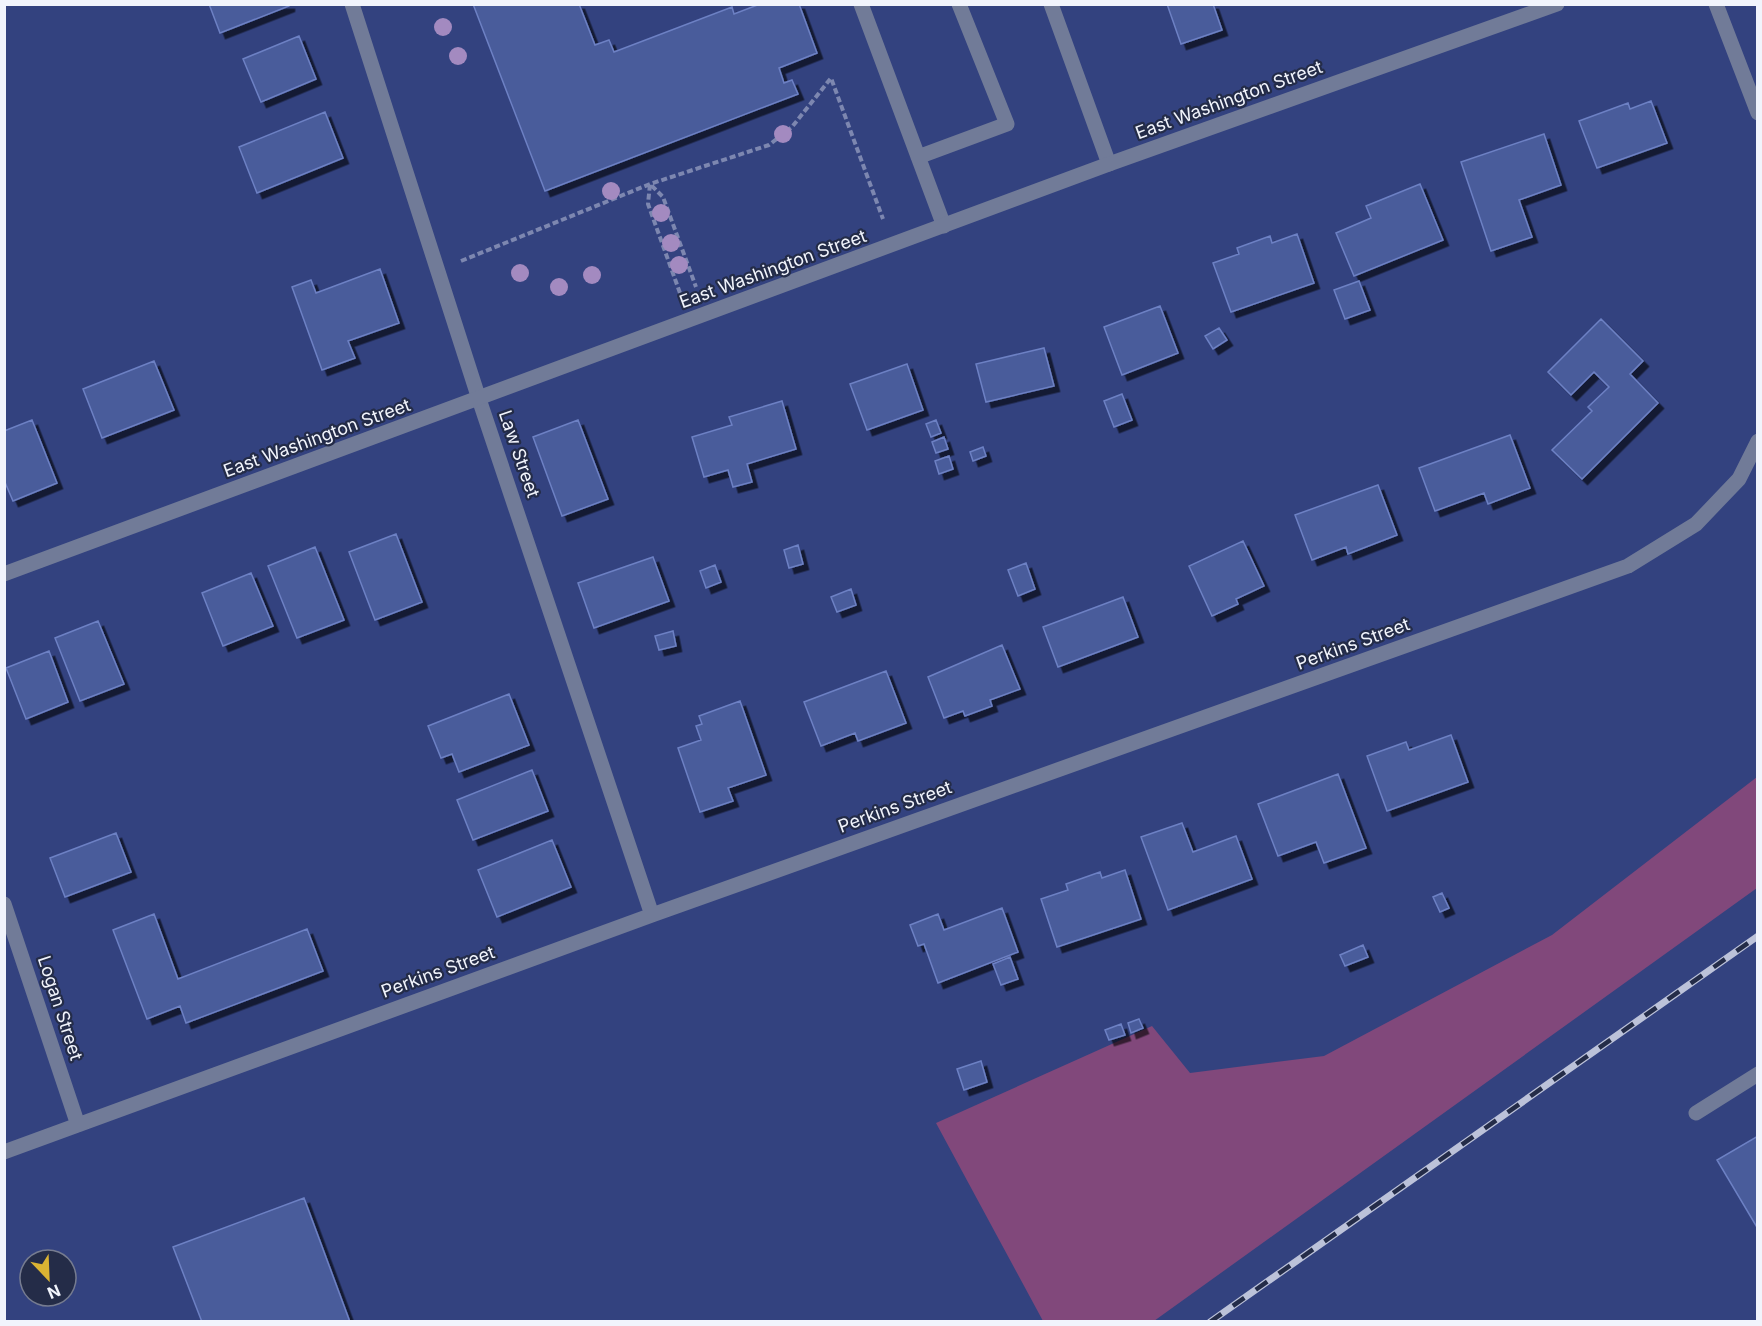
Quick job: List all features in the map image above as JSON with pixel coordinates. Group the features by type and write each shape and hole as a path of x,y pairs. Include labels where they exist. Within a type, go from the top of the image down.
{"street":[{"name":"Law Street","path":"352,4 479,399 652,915"},
{"path":"861,4 944,225"},
{"path":"918,157 1007,124 959,4"},
{"path":"1051,4 1109,164"},
{"name":"East Washington Street","path":"4,574 1109,164 1557,4"},
{"path":"1716,4 1758,112"},
{"name":"Perkins Street","path":"4,1152 652,915 1628,566 1696,525 1738,479 1758,441"},
{"name":"Logan Street","path":"4,904 78,1125"},
{"path":"1696,1113 1758,1074"}],"path":[{"path":"461,261 650,184 769,145 792,127 831,78 883,219"},
{"path":"650,184 663,197 696,287"},
{"path":"650,184 648,204 680,293"}],"shaded area":[{"path":"1757,777 1757,888 1154,1321 1043,1321 936,1123 1152,1026 1190,1073 1324,1056 1552,935"}],"building":[{"path":"209,4 289,4 289,6 220,33"},
{"path":"473,4 579,4 595,45 609,40 614,52 732,7 734,14 760,4 799,4 817,53 779,68 784,83 792,80 798,94 545,191"},
{"path":"1167,4 1213,4 1222,30 1181,44"},
{"path":"299,36 316,79 261,102 243,59"},
{"path":"1651,101 1667,143 1597,168 1579,121 1628,103 1630,109"},
{"path":"325,112 343,158 257,193 239,147"},
{"path":"1544,134 1561,185 1519,200 1532,237 1491,251 1461,162"},
{"path":"1420,184 1443,240 1354,276 1336,233 1371,218 1366,206"},
{"path":"1297,234 1314,283 1231,312 1213,263 1239,254 1237,248 1270,236 1272,243"},
{"path":"380,269 399,323 348,341 355,358 322,370 292,287 311,280 316,293"},
{"path":"1359,281 1370,310 1345,319 1334,290"},
{"path":"1160,306 1178,353 1122,375 1104,327"},
{"path":"1601,319 1643,361 1630,374 1658,403 1582,479 1552,450 1592,411 1588,407 1609,387 1594,372 1571,395 1548,372"},
{"path":"1219,328 1227,340 1213,349 1205,336"},
{"path":"1044,348 1054,386 986,402 976,364"},
{"path":"154,361 174,410 102,438 83,389"},
{"path":"907,364 923,410 867,430 850,384"},
{"path":"1122,394 1132,420 1114,427 1104,401"},
{"path":"782,401 796,449 747,464 752,482 733,487 728,470 704,477 692,437 732,425 729,417"},
{"path":"32,420 57,483 13,501 4,480 4,431"},
{"path":"578,420 608,499 562,516 533,437"},
{"path":"936,420 941,433 931,437 926,424"},
{"path":"1510,435 1530,488 1488,504 1484,493 1435,511 1419,468"},
{"path":"944,437 948,449 936,453 932,442"},
{"path":"983,447 986,456 973,461 970,452"},
{"path":"949,456 953,469 939,474 935,461"},
{"path":"1378,485 1397,535 1348,554 1346,547 1312,560 1295,515"},
{"path":"396,534 422,602 375,620 349,552"},
{"path":"1243,541 1264,586 1236,599 1238,604 1212,616 1189,566"},
{"path":"798,545 803,564 789,568 784,550"},
{"path":"315,547 344,620 297,638 268,566"},
{"path":"653,557 669,601 594,628 578,583"},
{"path":"1026,563 1035,589 1018,596 1008,570"},
{"path":"715,565 721,582 706,588 700,571"},
{"path":"251,573 273,626 223,646 202,593"},
{"path":"851,589 856,605 837,612 831,597"},
{"path":"1123,597 1138,637 1058,667 1043,627"},
{"path":"98,621 124,684 80,701 55,638"},
{"path":"673,631 676,646 659,650 655,636"},
{"path":"1002,645 1020,689 990,700 992,706 965,716 963,711 944,718 928,677"},
{"path":"49,651 68,702 26,719 6,668"},
{"path":"886,671 906,723 858,741 855,733 821,746 804,702"},
{"path":"509,694 529,745 459,772 452,754 441,758 428,726"},
{"path":"740,701 766,775 728,788 733,801 700,812 678,748 701,740 696,726 702,724 699,716"},
{"path":"1451,735 1468,782 1387,811 1367,756 1406,742 1409,750"},
{"path":"532,770 548,811 473,840 457,800"},
{"path":"1338,774 1366,848 1324,863 1316,842 1278,856 1258,804"},
{"path":"1182,823 1193,852 1236,836 1252,879 1168,910 1141,837"},
{"path":"116,833 131,872 65,897 50,858"},
{"path":"552,840 571,887 497,917 478,870"},
{"path":"1125,870 1141,919 1057,947 1041,899 1068,890 1066,884 1100,872 1102,878"},
{"path":"1442,893 1449,908 1440,912 1433,897"},
{"path":"1002,908 1018,952 938,983 924,944 918,946 910,925 938,914 944,930"},
{"path":"154,914 178,979 307,929 323,971 186,1023 180,1006 147,1019 113,930"},
{"path":"1363,945 1368,957 1345,966 1340,955"},
{"path":"1010,957 1018,979 1001,985 993,964"},
{"path":"1139,1019 1143,1028 1131,1033 1128,1023"},
{"path":"1121,1024 1125,1035 1109,1040 1105,1030"},
{"path":"981,1061 987,1082 964,1090 957,1069"},
{"path":"1758,1136 1758,1229 1717,1160"},
{"path":"304,1198 350,1322 202,1322 173,1247"}],"railway":[{"path":"1210,1322 1758,936"}]}
